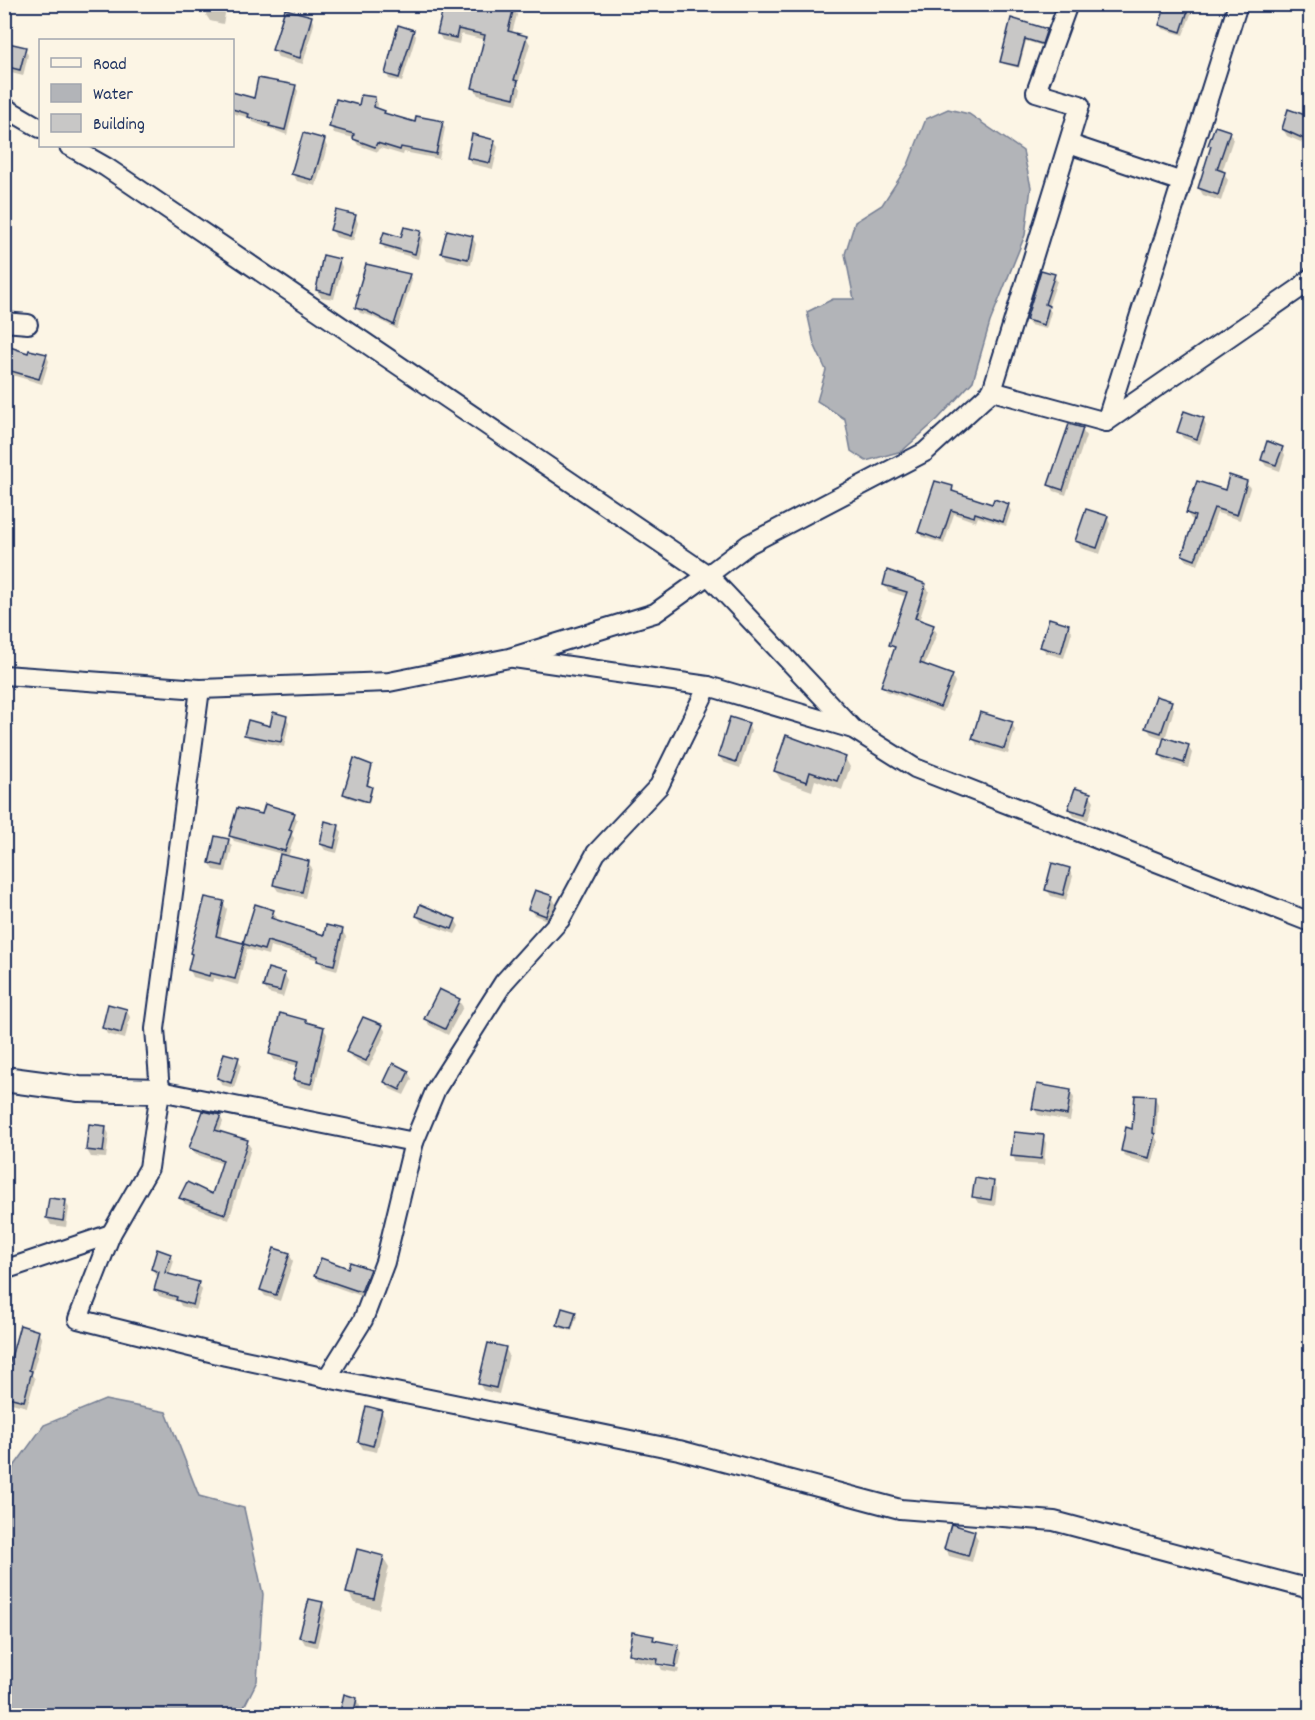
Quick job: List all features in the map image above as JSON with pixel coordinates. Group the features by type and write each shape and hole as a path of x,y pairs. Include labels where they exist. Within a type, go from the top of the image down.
{"street":[{"path":"4,675 200,689 389,682 509,658 655,613 748,544 925,452 992,391 1080,105 1036,92 1068,4"},
{"path":"1106,422 1238,4"},
{"path":"4,107 39,127"},
{"path":"1069,144 1182,182"},
{"path":"71,147 145,194 708,575 853,729 915,768 1311,922"},
{"path":"992,391 1106,422 1300,288 1311,278"},
{"path":"4,322 28,324"},
{"path":"509,658 708,686 853,729"},
{"path":"327,1378 363,1320 385,1262 414,1142 436,1089 504,982 560,920 596,853 659,786 708,686"},
{"path":"200,689 155,1029 160,1091 149,1168 111,1234 78,1319 226,1356 679,1450 900,1509 1054,1521 1311,1589"},
{"path":"4,1079 79,1089 160,1091 414,1142"},
{"path":"4,1270 111,1234"}],"water":[{"path":"948,109 969,114 1023,151 1031,187 1025,235 990,322 973,381 938,419 902,451 866,461 851,451 845,419 817,401 826,370 814,344 807,312 833,299 854,299 845,254 855,222 882,205 908,165 926,119"},
{"path":"105,1400 166,1412 199,1496 244,1508 263,1594 257,1681 240,1715 5,1715 5,1479 44,1425"}],"building":[{"path":"444,4 504,4 514,7 508,31 527,36 514,80 518,81 514,98 472,88 485,35 458,29 456,38 437,34"},
{"path":"1172,4 1190,4 1181,32 1159,25 1165,8 1170,10"},
{"path":"285,9 312,16 300,58 272,50"},
{"path":"1011,18 1047,29 1042,44 1025,39 1018,66 1000,62"},
{"path":"398,25 414,30 399,78 385,74"},
{"path":"4,42 26,47 20,70 4,66"},
{"path":"258,78 296,85 285,130 269,126 270,124 248,117 249,114 234,110 234,93 254,98"},
{"path":"361,95 375,97 374,107 385,111 384,113 415,122 416,116 443,121 436,154 401,147 400,150 377,143 375,147 353,139 354,134 329,127 336,99 359,105"},
{"path":"1288,109 1311,117 1311,142 1282,129"},
{"path":"1215,126 1230,131 1217,169 1225,172 1218,195 1198,188"},
{"path":"303,133 325,139 313,180 291,174"},
{"path":"472,134 495,140 490,163 467,158"},
{"path":"336,210 356,215 350,236 330,230"},
{"path":"404,227 421,231 415,254 380,244 384,232 401,237"},
{"path":"447,230 473,236 468,259 441,253"},
{"path":"323,255 340,259 331,294 316,290"},
{"path":"366,264 410,274 394,325 367,311 355,308"},
{"path":"1041,270 1055,274 1045,304 1049,306 1044,325 1026,320"},
{"path":"4,345 28,353 29,350 47,354 39,379 4,369"},
{"path":"1184,411 1204,418 1197,439 1177,432"},
{"path":"1069,424 1083,428 1063,490 1048,485"},
{"path":"1267,441 1283,447 1276,465 1261,460"},
{"path":"1229,475 1247,481 1237,515 1214,508 1195,560 1182,555 1195,516 1186,513 1197,481 1225,490"},
{"path":"935,481 953,486 952,491 992,504 994,499 1009,504 1003,522 975,513 974,517 951,510 941,540 918,532"},
{"path":"1086,509 1108,516 1097,548 1075,541"},
{"path":"887,570 926,584 915,618 934,625 920,663 953,675 940,707 881,686 895,647 889,645 907,592 883,585"},
{"path":"1049,618 1069,624 1061,653 1040,647"},
{"path":"1156,696 1172,701 1161,733 1145,728"},
{"path":"273,712 287,716 281,742 244,735 248,720 270,726"},
{"path":"980,712 1013,722 1004,749 972,739"},
{"path":"730,717 749,723 736,762 718,756"},
{"path":"786,735 846,757 837,781 810,772 807,782 774,771"},
{"path":"1164,737 1189,745 1184,763 1159,755"},
{"path":"354,758 372,765 367,785 372,787 368,802 343,794"},
{"path":"1075,788 1091,793 1085,814 1068,809"},
{"path":"265,804 295,813 285,851 229,836 237,808 262,814"},
{"path":"325,821 339,825 334,848 320,844"},
{"path":"215,836 229,839 223,866 209,863"},
{"path":"280,854 309,861 302,892 273,885"},
{"path":"1052,863 1070,868 1063,895 1045,890"},
{"path":"535,890 553,896 546,916 528,909"},
{"path":"205,897 224,901 216,936 243,943 255,904 274,910 271,918 324,935 326,925 343,929 334,965 317,961 318,956 267,941 264,950 244,944 235,979 210,973 209,976 188,970 192,954 190,953"},
{"path":"420,904 456,919 452,929 416,916"},
{"path":"268,968 285,973 280,991 263,987"},
{"path":"439,989 460,999 445,1029 424,1019"},
{"path":"108,1004 127,1009 121,1033 102,1028"},
{"path":"280,1013 324,1027 311,1084 293,1080 298,1062 269,1054"},
{"path":"363,1017 383,1025 366,1061 346,1052"},
{"path":"224,1053 239,1057 231,1083 217,1078"},
{"path":"393,1063 409,1071 400,1090 384,1082"},
{"path":"1037,1084 1071,1090 1067,1115 1032,1109"},
{"path":"1135,1095 1155,1096 1153,1133 1155,1134 1149,1158 1121,1151 1126,1127 1132,1129"},
{"path":"203,1111 221,1115 215,1130 248,1140 225,1214 179,1198 187,1182 212,1194 223,1160 189,1148"},
{"path":"89,1124 106,1126 103,1152 86,1150"},
{"path":"1014,1132 1044,1135 1041,1159 1011,1156"},
{"path":"975,1178 994,1181 991,1200 972,1197"},
{"path":"49,1198 66,1200 63,1221 46,1218"},
{"path":"274,1248 290,1253 276,1295 260,1290"},
{"path":"157,1249 171,1254 165,1273 199,1282 193,1305 154,1290 159,1272 151,1269"},
{"path":"321,1258 348,1268 350,1262 370,1269 361,1292 314,1276"},
{"path":"562,1308 576,1312 571,1329 557,1325"},
{"path":"20,1325 39,1331 24,1401 4,1396 4,1374 7,1364 9,1365"},
{"path":"488,1343 506,1347 496,1388 478,1384"},
{"path":"366,1406 382,1410 373,1446 358,1442"},
{"path":"951,1524 975,1531 968,1556 944,1549"},
{"path":"357,1549 384,1556 374,1599 346,1593"},
{"path":"309,1599 323,1602 314,1641 299,1637"},
{"path":"632,1632 654,1636 653,1640 679,1645 675,1667 657,1664 658,1659 628,1654"},
{"path":"344,1694 357,1698 353,1716 339,1716"}]}
